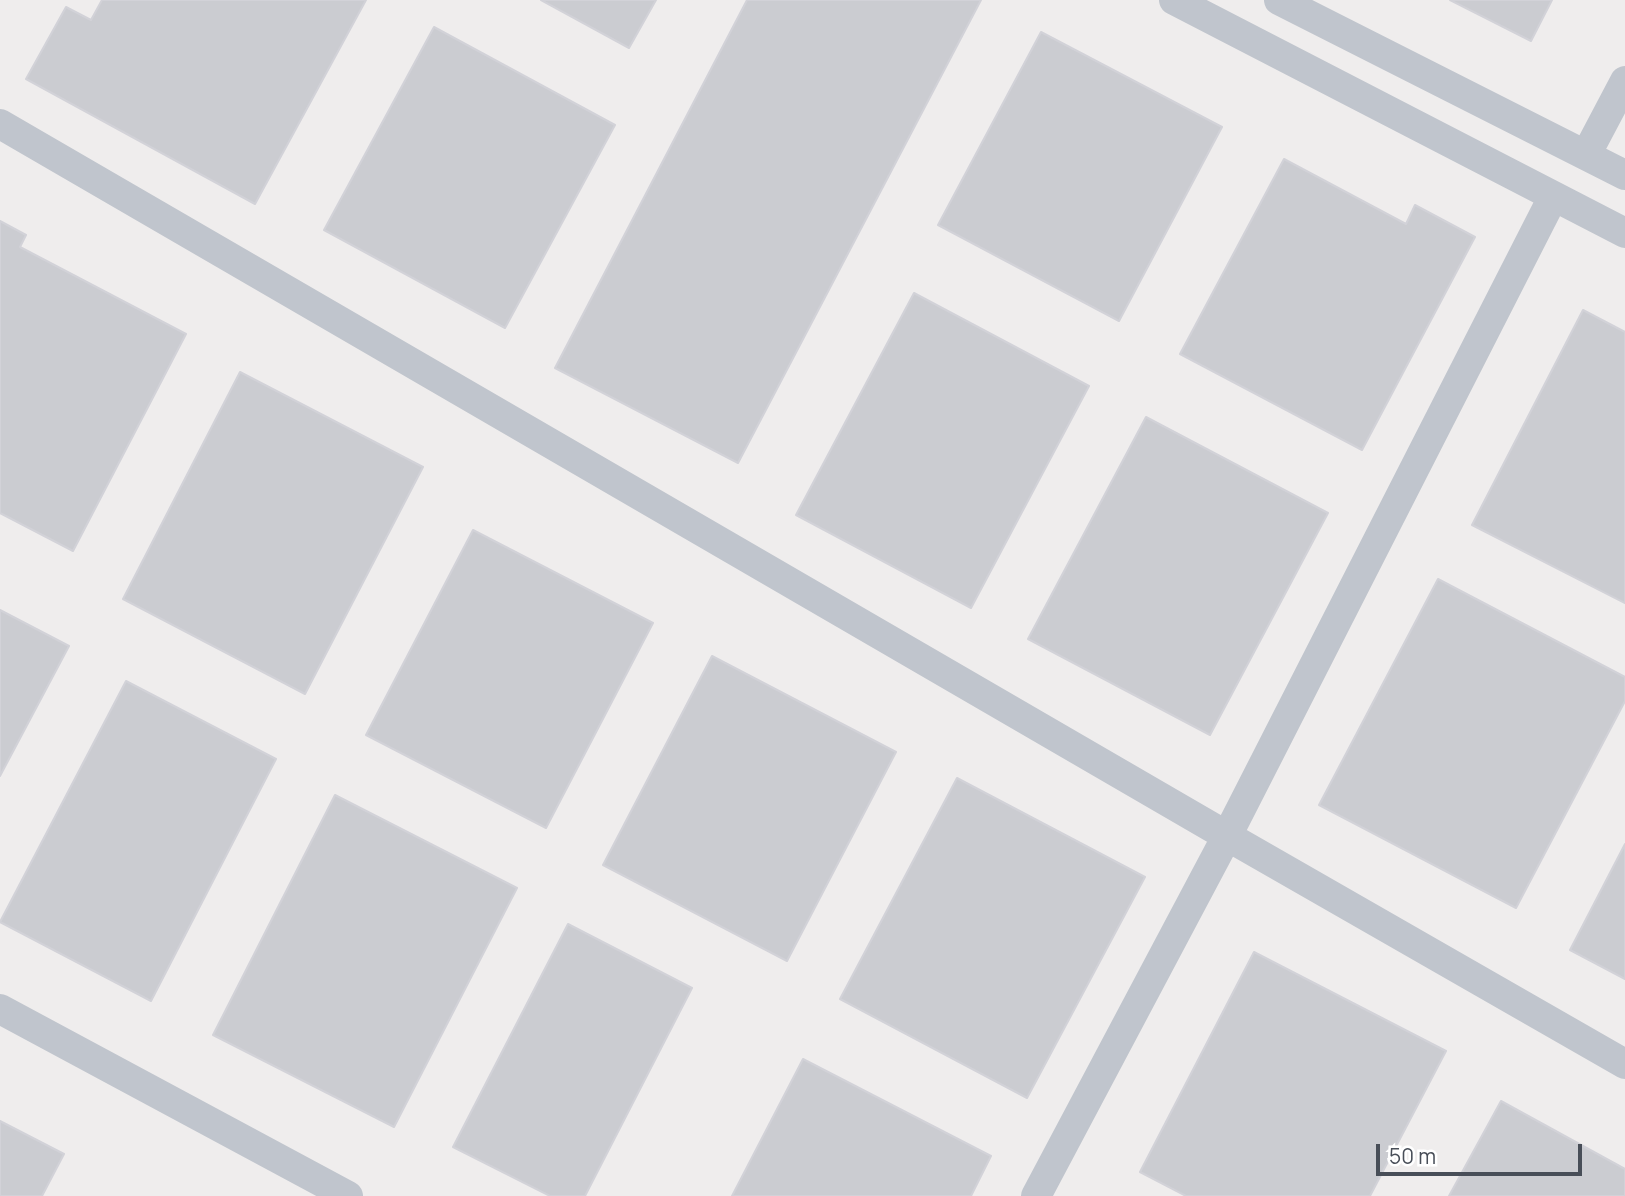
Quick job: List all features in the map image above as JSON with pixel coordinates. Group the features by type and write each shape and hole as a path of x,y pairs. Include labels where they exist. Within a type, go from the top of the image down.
{"street":[{"path":"1174,0 1625,233"},
{"path":"1279,0 1625,175"},
{"path":"1587,155 1625,81"},
{"path":"0,124 1625,1064"},
{"path":"1036,1196 1227,836 1553,197"},
{"path":"0,1009 348,1196"}],"building":[{"path":"102,0 366,0 255,204 26,79 66,7 91,20"},
{"path":"541,0 656,0 629,48"},
{"path":"747,0 981,0 738,463 555,368"},
{"path":"1450,0 1552,0 1531,41"},
{"path":"434,27 615,125 505,328 324,230"},
{"path":"1041,32 1222,127 1119,321 938,225"},
{"path":"1284,159 1406,224 1415,205 1475,237 1362,450 1180,354"},
{"path":"0,221 26,235 20,247 186,334 73,551 0,513"},
{"path":"914,293 1089,386 971,608 796,515"},
{"path":"1583,310 1625,332 1625,603 1472,525"},
{"path":"240,372 423,467 305,694 123,599"},
{"path":"1146,417 1328,513 1210,735 1028,639"},
{"path":"473,530 653,623 546,828 366,735"},
{"path":"1438,579 1625,677 1625,701 1516,908 1319,805"},
{"path":"0,610 69,646 0,776"},
{"path":"712,656 896,752 787,961 603,865"},
{"path":"126,681 276,759 151,1001 0,922"},
{"path":"957,778 1145,877 1027,1098 840,999"},
{"path":"335,795 517,888 394,1127 213,1035"},
{"path":"1625,844 1625,979 1570,950"},
{"path":"568,924 692,988 585,1196 550,1196 453,1147"},
{"path":"1254,952 1446,1051 1370,1196 1186,1196 1140,1172"},
{"path":"803,1059 991,1156 971,1196 732,1196"},
{"path":"1501,1101 1625,1169 1625,1196 1449,1196"},
{"path":"0,1121 64,1154 42,1196 0,1196"}]}
